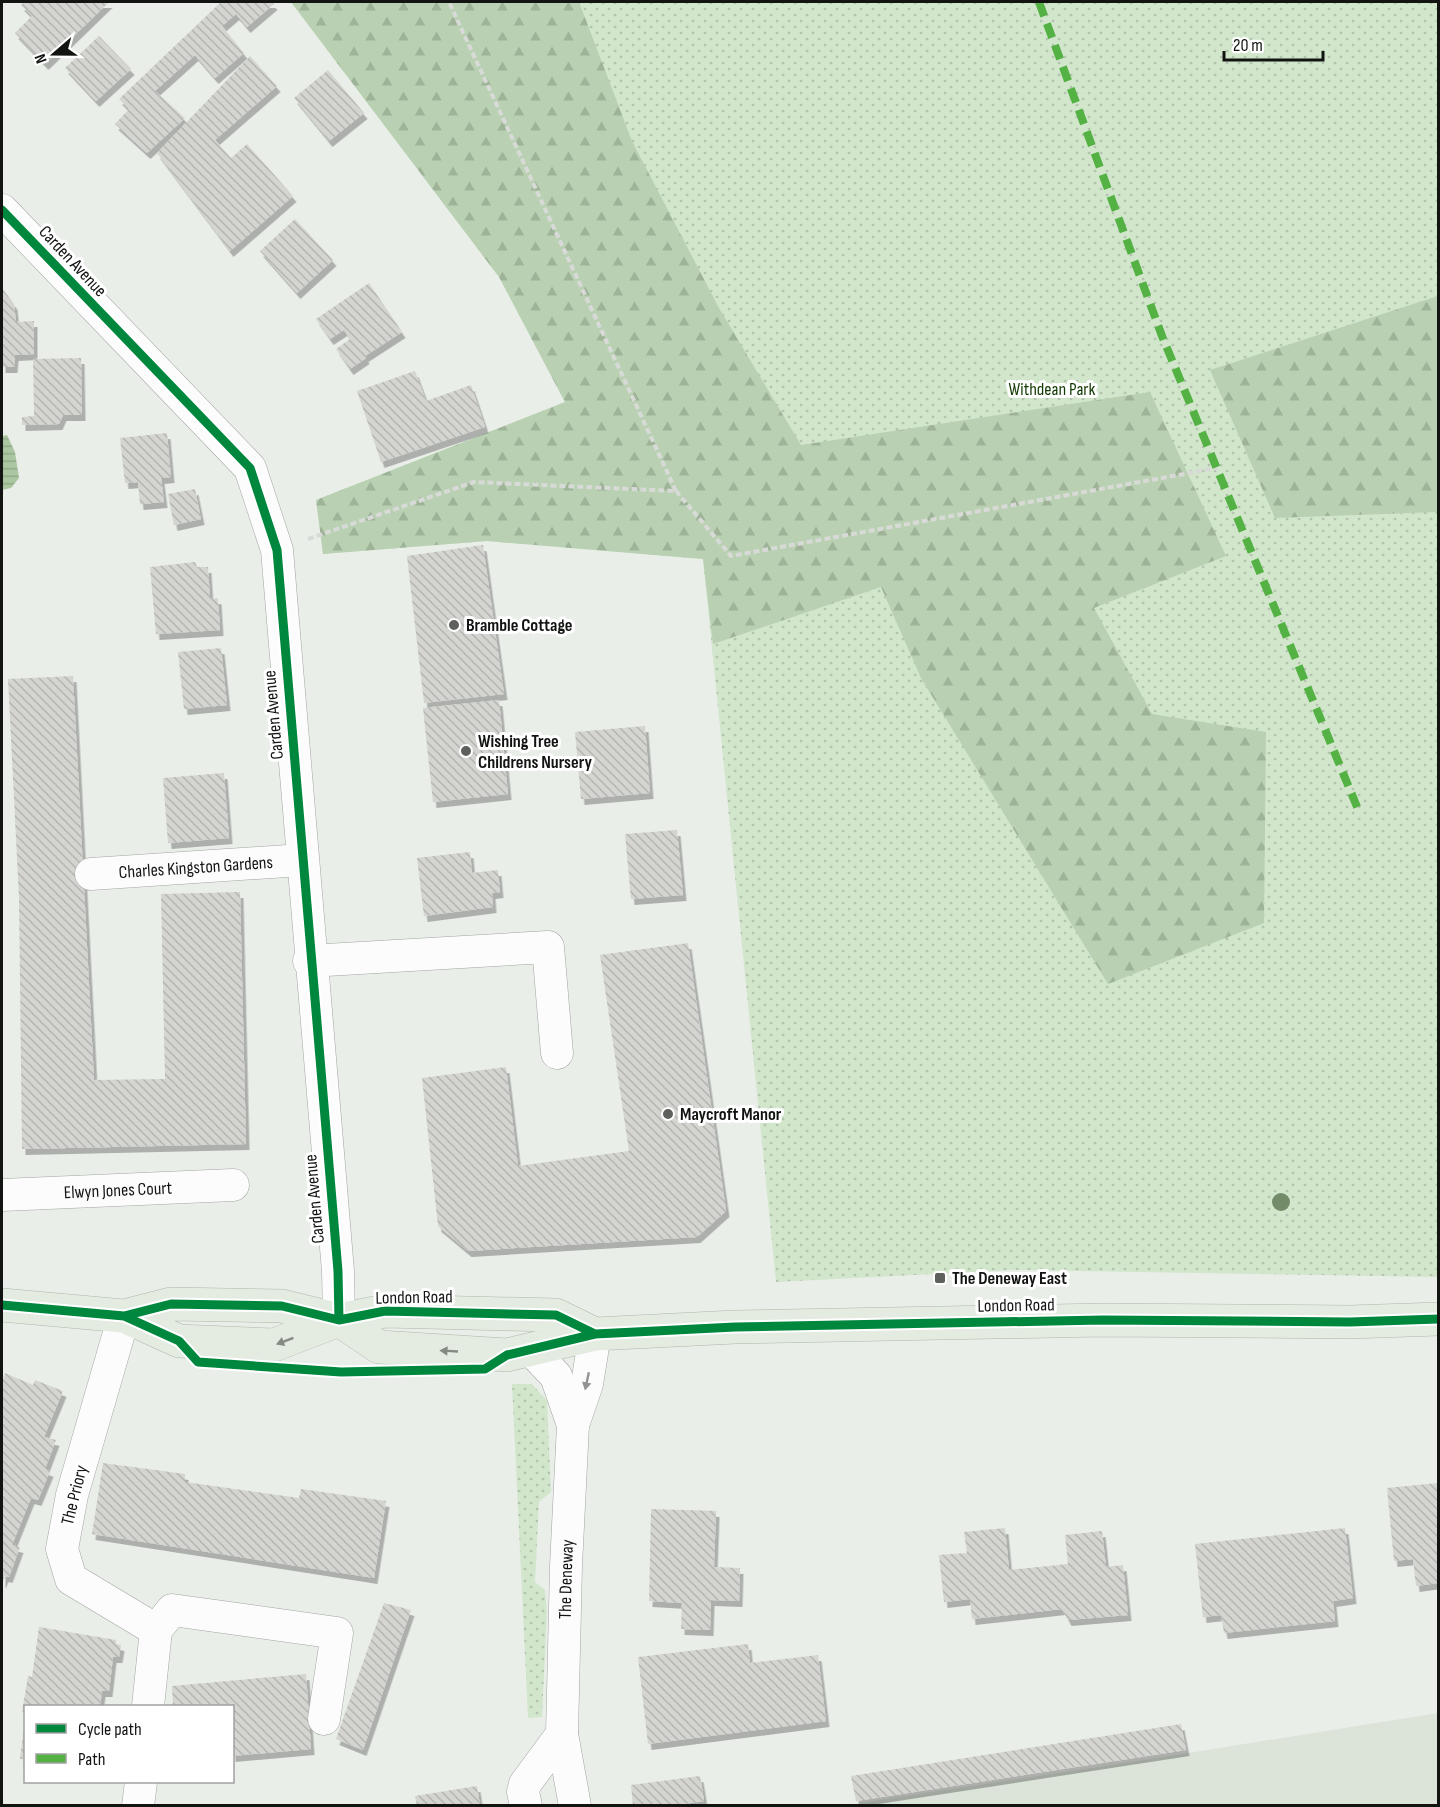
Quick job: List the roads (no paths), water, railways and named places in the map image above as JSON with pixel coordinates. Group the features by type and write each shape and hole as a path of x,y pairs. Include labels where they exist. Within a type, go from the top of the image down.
{"highway":[{"name":"London Road","path":"2,1305 124,1316 171,1304 282,1306 339,1320 379,1347 507,1354 532,1351 595,1334 843,1324 1103,1320 1350,1322 1438,1319"},
{"name":"London Road","path":"339,1320 385,1311 556,1315 595,1334"}],"street":[{"name":"Carden Avenue","path":"2,210 250,468 277,550 309,961 338,1271 339,1320"},
{"name":"Charles Kingston Gardens","path":"91,874 302,860"},
{"path":"309,961 548,947 557,1053"},
{"name":"Elwyn Jones Court","path":"2,1195 233,1185"},
{"name":"The Priory","path":"124,1316 72,1495 62,1549 72,1579 156,1630"},
{"name":"The Deneway","path":"575,1806 562,1734 566,1566 573,1425 587,1384 595,1334"},
{"name":"The Deneway","path":"532,1351 555,1376 573,1425"},
{"path":"148,1705 156,1630 172,1610 337,1633 324,1719"},
{"path":"526,1806 523,1792 525,1784 562,1734"},
{"path":"138,1806 141,1783"}],"place":[{"name":"Bramble Cottage","path":"454,625"},
{"name":"Wishing Tree Childrens Nursery","path":"466,751"},
{"name":"Maycroft Manor","path":"668,1114"},
{"name":"The Deneway East","path":"940,1278"}],"park label":[{"name":"Withdean Park","path":"1052,389"}]}
